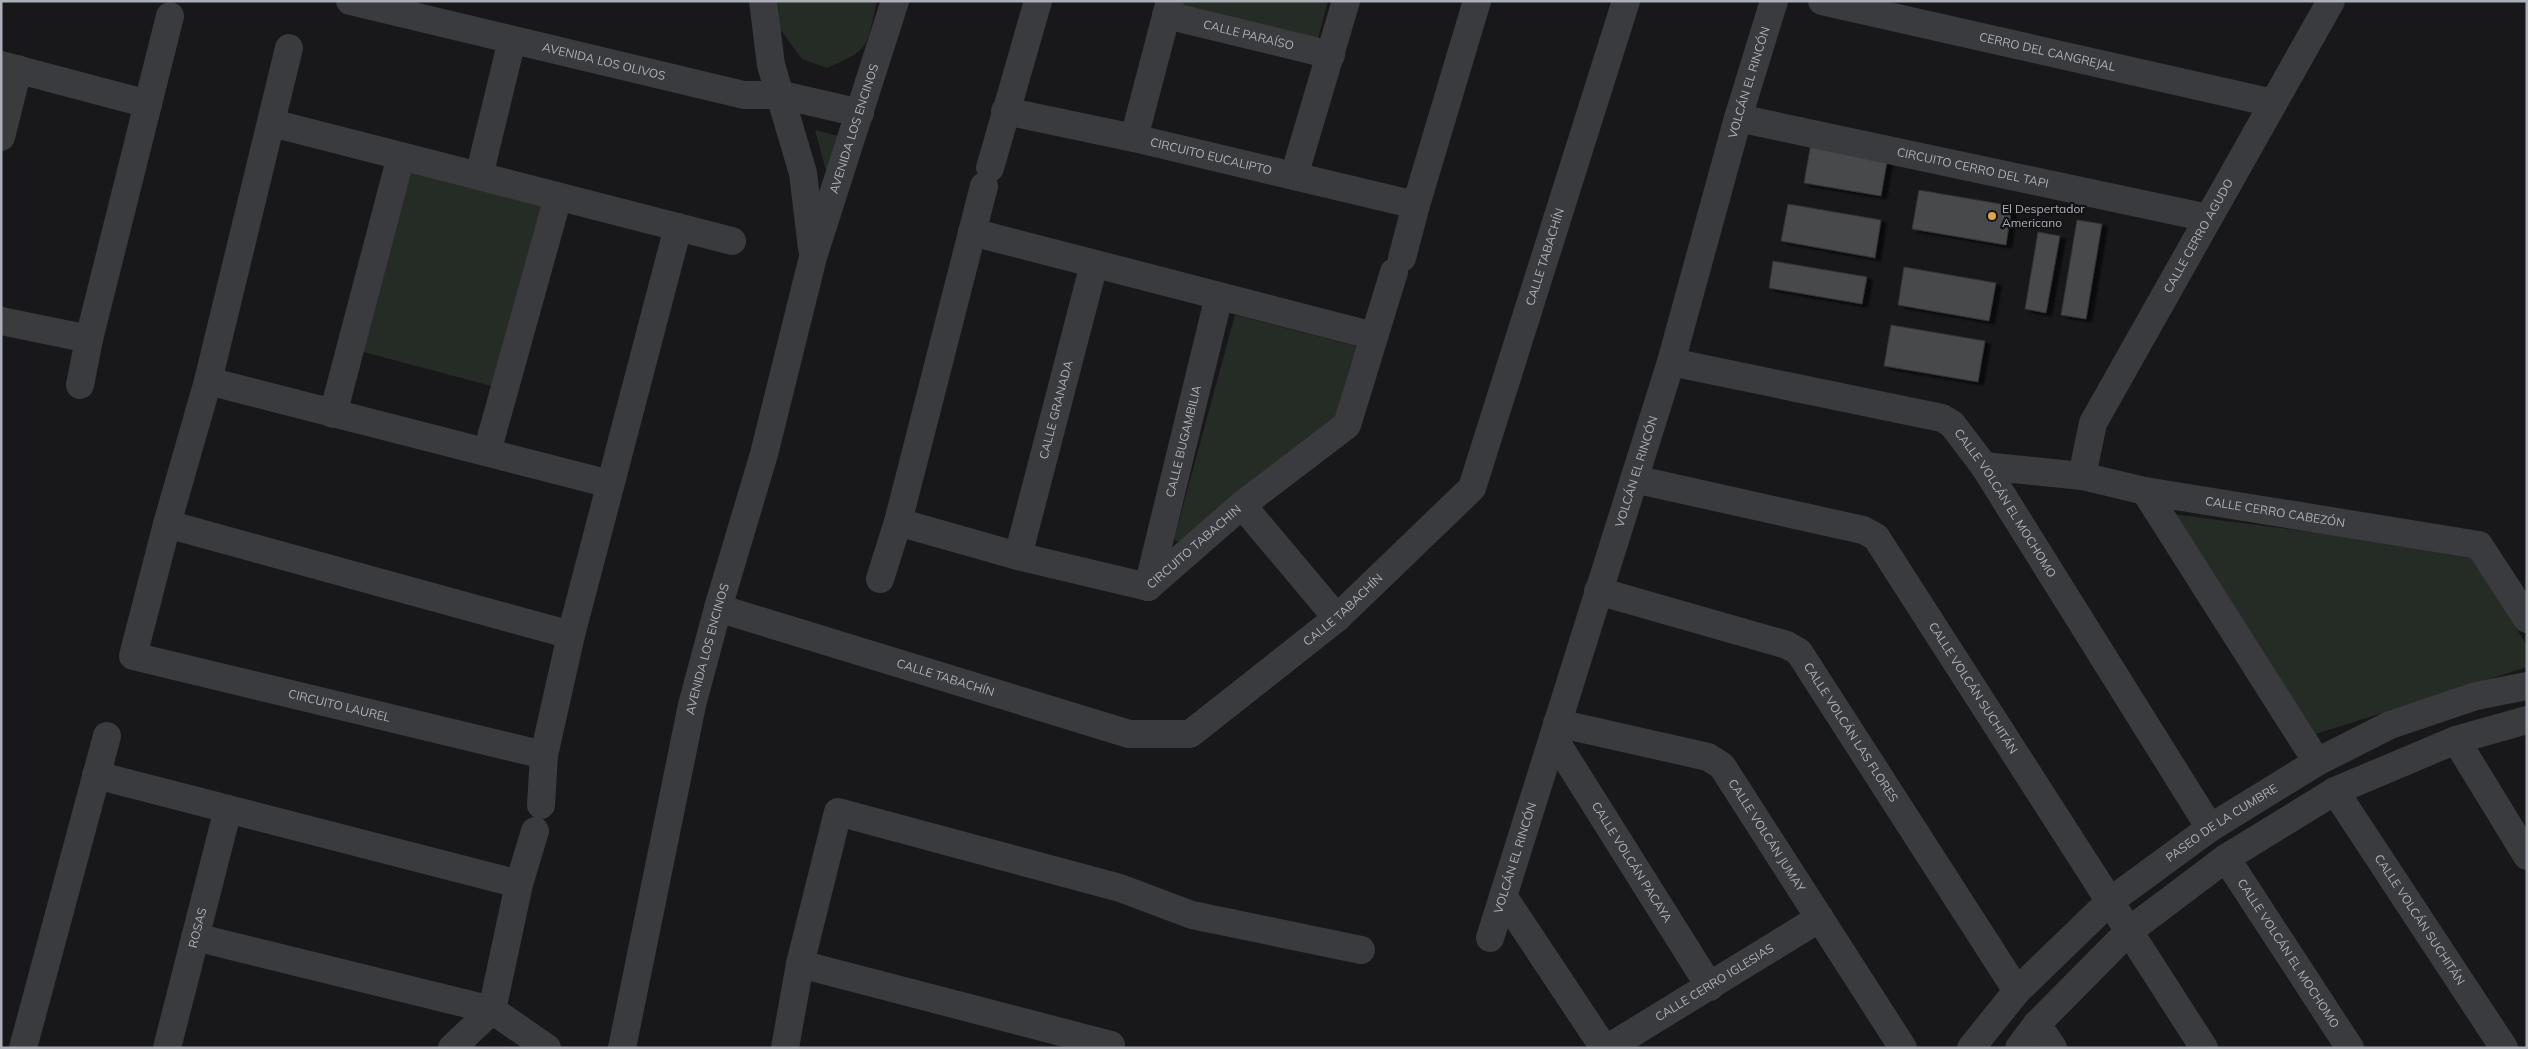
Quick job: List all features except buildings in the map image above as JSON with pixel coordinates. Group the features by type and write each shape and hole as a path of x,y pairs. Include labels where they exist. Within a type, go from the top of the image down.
{"street":[{"name":"AVENIDA LOS OLIVOS","path":"350,1 744,95 782,95 860,113"},
{"name":"AVENIDA LOS ENCINOS","path":"763,1 771,65 782,95 803,173 814,257"},
{"name":"AVENIDA LOS ENCINOS","path":"622,1048 692,705 718,608 764,454 814,257 895,1"},
{"path":"880,579 898,522 1005,111 1038,1"},
{"path":"1294,176 1346,1"},
{"path":"1416,205 1477,1"},
{"name":"CALLE TABACHÍN","path":"718,608 1129,734 1190,734 1337,618 1472,488 1626,1"},
{"name":"VOLCÁN EL RINCÓN","path":"1490,938 1671,362 1738,118 1774,1"},
{"name":"CERRO DEL CANGREJAL","path":"1822,1 2273,103"},
{"name":"CALLE CERRO AGUDO","path":"2082,476 2093,423 2330,1"},
{"path":"1134,138 1168,8"},
{"name":"CALLE PARAÍSO","path":"1168,8 1331,55"},
{"path":"80,385 89,339 170,16"},
{"path":"479,176 512,40"},
{"path":"289,48 208,381 167,524 570,635"},
{"path":"1,138 10,67 148,104"},
{"name":"CIRCUITO EUCALIPTO","path":"1005,111 1134,138 1416,205"},
{"name":"CIRCUITO CERRO DEL TAPI","path":"1738,118 2208,218"},
{"path":"272,123 732,241"},
{"path":"333,414 401,156"},
{"path":"487,452 558,197"},
{"name":"CIRCUITO TABACHIN","path":"898,522 1018,556 1148,586 1242,505 1347,426 1416,205"},
{"path":"541,804 544,755 570,635 678,227"},
{"path":"972,232 1374,336"},
{"name":"CALLE GRANADA","path":"1018,556 1094,264"},
{"name":"CALLE BUGAMBILIA","path":"1148,586 1219,296"},
{"path":"1,321 89,339"},
{"name":"CALLE VOLCÁN EL MOCHOMO","path":"1671,362 1942,418 1952,424 1984,466 2210,828"},
{"path":"208,381 610,484"},
{"name":"CALLE CERRO CABEZÓN","path":"1984,466 2082,476 2145,492 2479,545 2527,619"},
{"name":"CALLE VOLCÁN SUCHITÁN","path":"1634,479 1863,530 1876,537 2204,1048"},
{"path":"2145,492 2317,762"},
{"path":"1242,505 1337,618"},
{"name":"CIRCUITO LAUREL","path":"167,524 133,656 544,755"},
{"name":"CALLE VOLCÁN LAS FLORES","path":"1598,591 1787,645 1799,652 2017,991"},
{"name":"PASEO DE LA CUMBRE","path":"1971,1048 2017,991 2109,902 2210,828 2317,762 2390,725 2476,696 2527,686"},
{"path":"2019,1048 2038,1024 2129,931 2226,858 2335,791 2456,740 2527,720"},
{"name":"CALLE VOLCÁN JUMAY","path":"1555,730 1708,757 1722,766 1903,1048"},
{"name":"CALLE VOLCÁN PACAYA","path":"1555,730 1710,987"},
{"path":"23,1048 107,736"},
{"path":"2456,740 2527,856"},
{"path":"96,775 519,884"},
{"name":"CALLE VOLCÁN SUCHITÁN","path":"2335,791 2504,1048"},
{"name":"ROSAS","path":"167,1048 228,809"},
{"path":"785,1048 800,964 838,812 1120,888 1192,915 1361,950"},
{"path":"452,1048 492,1010 519,884 535,831"},
{"name":"CALLE VOLCÁN EL MOCHOMO","path":"2226,858 2350,1048"},
{"path":"1503,896 1604,1048"},
{"name":"CALLE CERRO IGLESIAS","path":"1608,1048 1820,918"},
{"path":"195,937 492,1010 547,1048"},
{"path":"800,964 1111,1045"},
{"path":"2038,1024 2053,1048"}],"shaded area":[{"path":"778,1 877,1 865,45 852,56 827,68 802,59 780,29"},
{"path":"1178,1 1328,1 1316,46 1176,9"},
{"path":"815,130 838,136 827,174"},
{"path":"409,169 547,205 495,387 360,351"},
{"path":"1235,315 1363,348 1339,425 1185,549 1174,539"},
{"path":"2172,514 2472,553 2527,646 2527,667 2316,734"}],"place":[{"name":"El Despertador Americano","path":"1992,216"}]}
